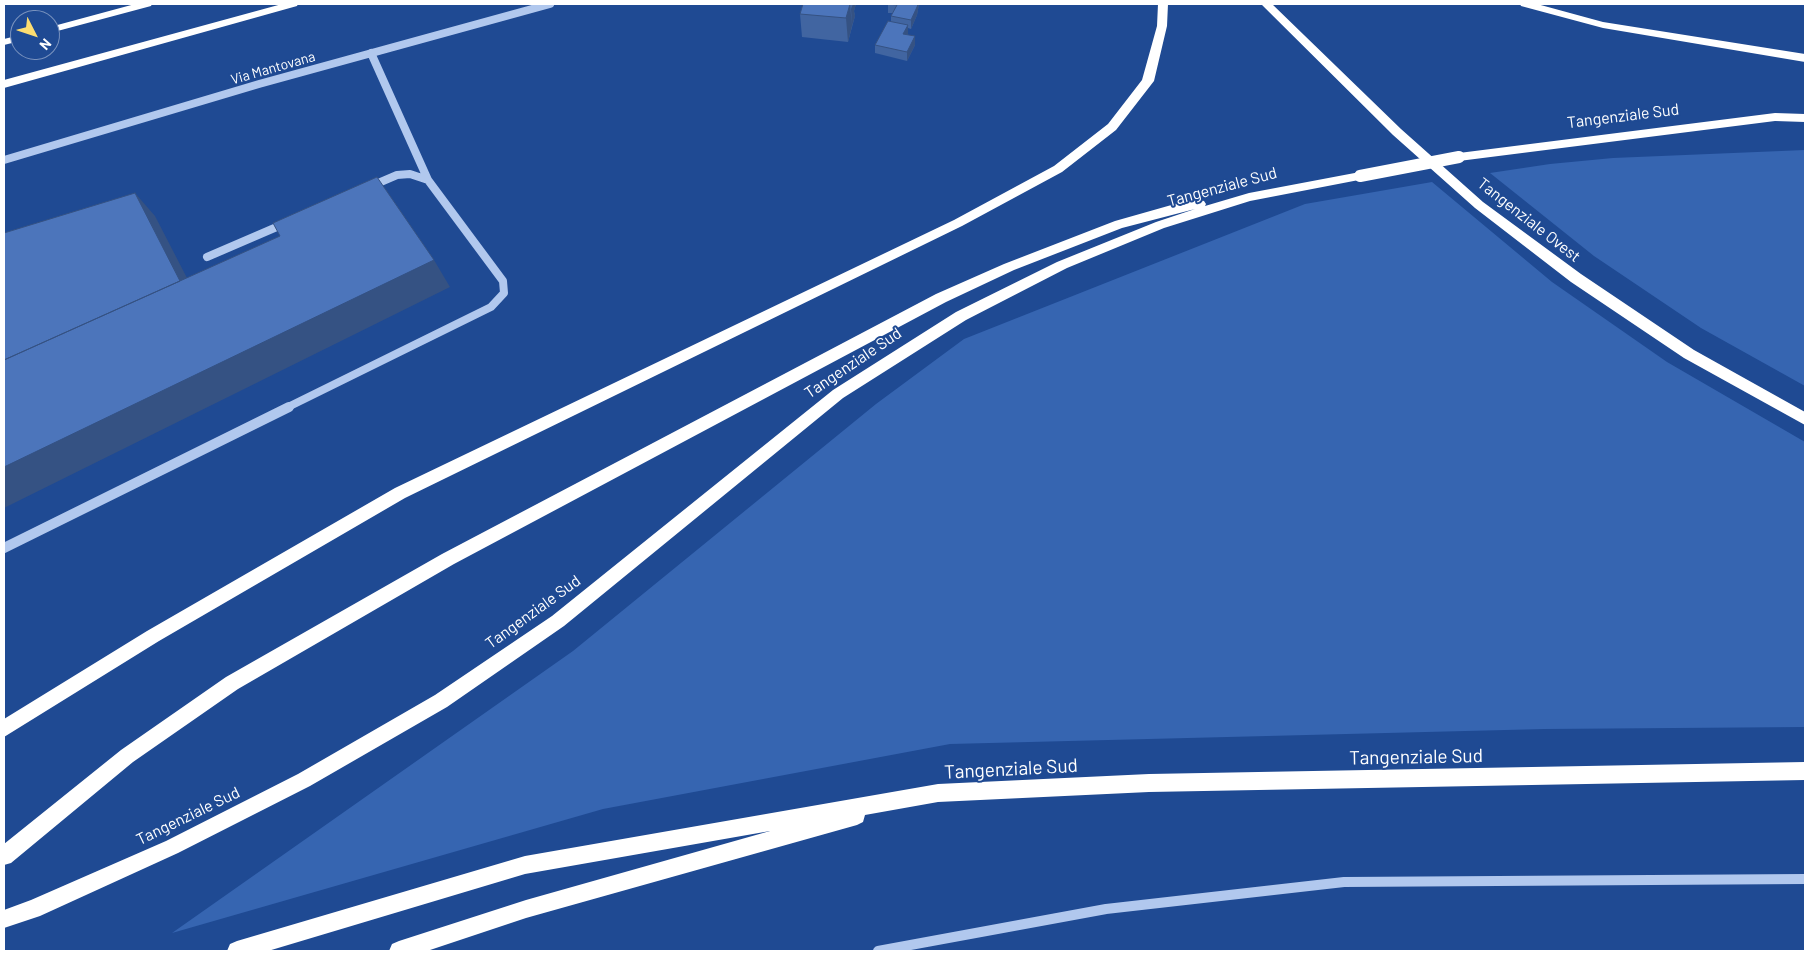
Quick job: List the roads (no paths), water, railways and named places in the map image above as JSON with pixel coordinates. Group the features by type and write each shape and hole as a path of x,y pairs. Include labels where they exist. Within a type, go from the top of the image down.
{"highway":[{"path":"77,23 133,4"},
{"path":"60,27 147,4"},
{"path":"4,84 293,4"},
{"path":"4,729 153,636 400,493 949,227 1058,169 1112,127 1148,81 1162,26 1163,4"},
{"name":"Tangenziale Ovest","path":"1266,4 1397,132 1479,205 1576,278 1688,354 1805,419"},
{"path":"1525,4 1603,25 1805,58"},
{"name":"Tangenziale Sud","path":"4,919 33,909 172,847 304,780 441,701 558,621 838,394 961,316 1070,262 1160,225 1249,197 1459,157 1775,117 1805,118"},
{"path":"4,856 127,756 232,683 448,559 941,298 1009,267 1119,224 1182,207 1249,197"},
{"name":"Tangenziale Sud","path":"237,951 525,865 938,793 1149,783 1805,771"},
{"path":"399,951 526,909 938,793"}],"street":[{"name":"Via Mantovana","path":"4,160 371,53 550,4"},
{"path":"4,548 491,306 504,293 503,282 428,180 371,53"},
{"path":"360,191 397,175 410,174 428,180"},
{"path":"206,257 297,218"}],"lane":[{"path":"878,951 1106,909 1344,882 1805,879"}]}
